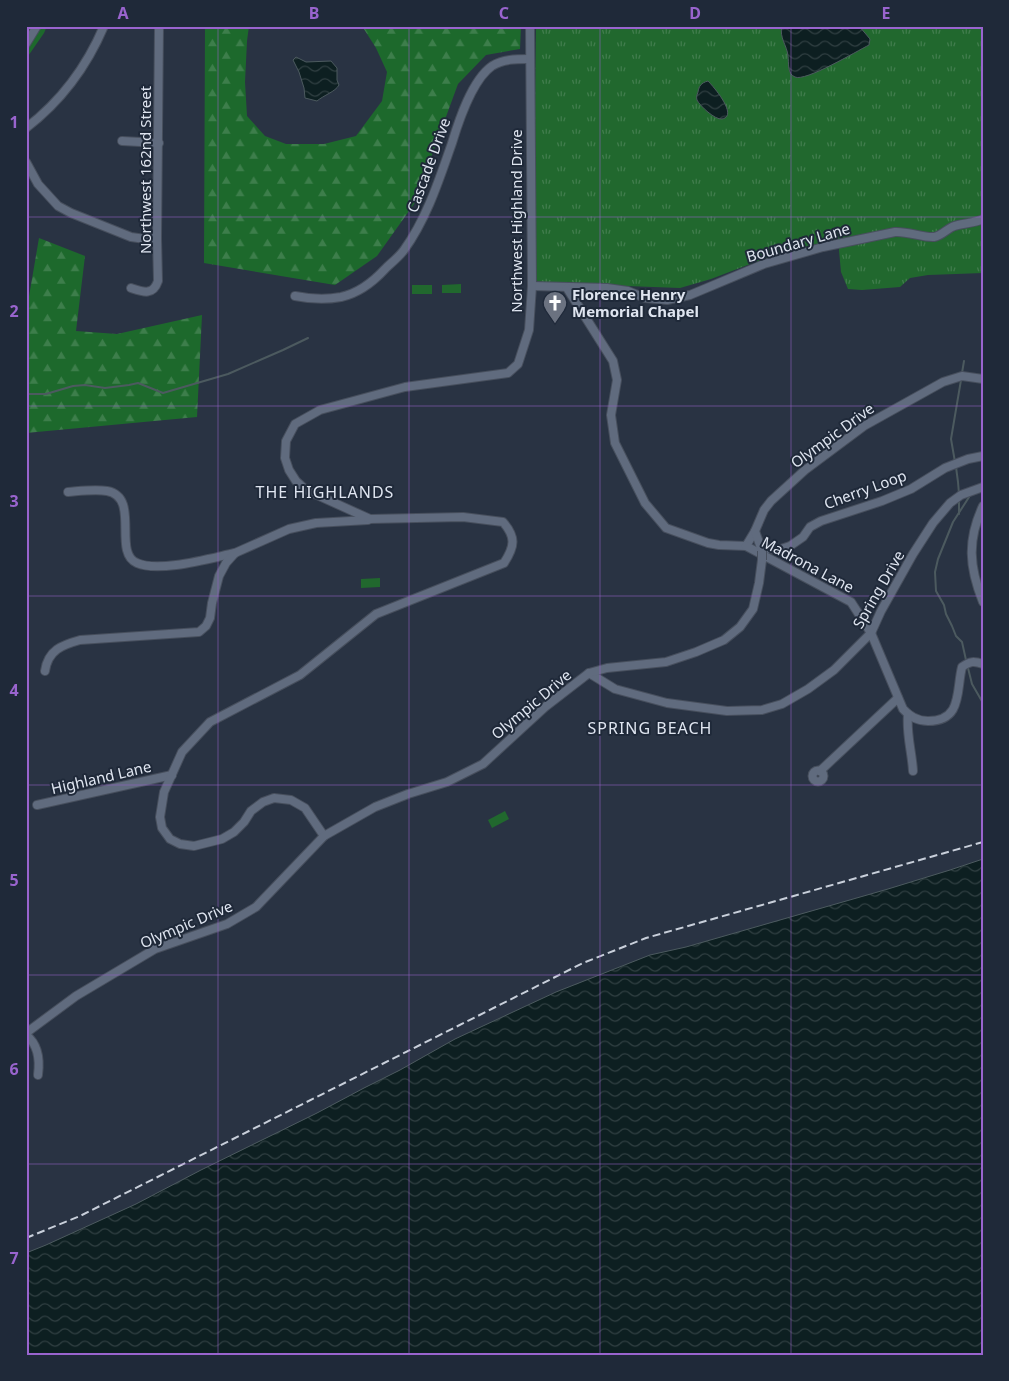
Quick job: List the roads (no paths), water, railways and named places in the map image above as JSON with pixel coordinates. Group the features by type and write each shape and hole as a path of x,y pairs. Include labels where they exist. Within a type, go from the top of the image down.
{"street":[{"path":"26,44 38,26"},
{"path":"26,128 39,118 79,72 96,46 104,26"},
{"name":"Northwest 162nd Street","path":"131,288 145,292 153,290 158,281 159,26"},
{"name":"Northwest Highland Drive","path":"324,836 305,808 291,800 274,798 251,811 234,832 222,839 194,846 180,844 170,839 162,828 160,817 164,792 182,752 210,722 300,675 376,614 504,563 511,552 513,541 510,529 502,522 463,517 370,519 306,490 296,481 289,470 285,458 286,441 296,424 320,410 405,387 508,373 518,364 530,330 532,286 530,26"},
{"name":"Cascade Drive","path":"295,296 316,299 342,297 360,290 373,282 403,252 421,222 430,202 460,116 478,81 491,67 500,62 512,59 529,59"},
{"path":"122,141 159,144"},
{"path":"26,162 38,184 58,206 131,237 157,238"},
{"name":"Boundary Lane","path":"532,286 607,288 645,298 668,300 690,294 764,264 823,247 902,231 935,237 957,225 974,223 983,219"},
{"path":"567,288 612,361 617,380 611,415 615,443 645,503 666,528 708,543 746,546 755,531"},
{"name":"Olympic Drive","path":"26,1034 76,996 155,949 227,924 256,907 324,836 375,807 447,782 483,764 545,707 589,673 607,668 666,662 724,640 740,627 753,609 758,591 762,560 755,531 764,510 771,501 804,470 864,426 943,382 962,376 983,379"},
{"name":"Cherry Loop","path":"761,550 781,549 790,546 803,537 810,527 821,521 882,501 911,489 945,468 968,458 983,456"},
{"name":"Spring Drive","path":"589,673 615,689 666,703 727,712 762,710 782,704 808,689 834,670 871,633 913,554 933,523 950,503 961,495 983,487"},
{"path":"68,492 108,491 118,496 126,517 126,552 134,562 145,566 166,566 235,553 289,529 316,523 370,519"},
{"path":"983,506 972,537 975,582 983,602"},
{"name":"Madrona Lane","path":"746,546 851,602 871,633"},
{"path":"45,671 46,663 53,652 66,644 80,640 199,632 206,626 210,618 219,576 226,563 235,553"},
{"path":"871,633 903,710 914,718 923,721 940,719 950,714 956,702 962,667 968,662 974,661 983,664"},
{"path":"820,771 898,698"},
{"path":"908,714 908,737 913,771"},
{"name":"Highland Lane","path":"37,805 172,775"},
{"path":"26,1034 36,1047 39,1058 38,1075"}],"water":[{"path":"782,26 859,26 870,39 869,45 820,71 795,77 792,76 790,71 787,52 782,38"},
{"path":"296,57 306,62 331,61 337,68 339,85 335,90 317,101 305,98 299,72 293,60"},
{"path":"708,81 719,94 728,112 726,117 722,119 708,112 697,100 700,86"},
{"path":"983,859 983,1355 26,1355 26,1253 136,1204 317,1113 455,1039 556,992 650,955 686,947 888,889"}],"waterway":[{"path":"26,394 46,394 73,386 85,385 105,388 138,383 163,393 228,374 308,338"},
{"path":"962,373 964,361"},
{"path":"955,462 951,439 961,380"},
{"path":"956,467 959,494"},
{"path":"966,660 962,642 956,636 944,605 936,591 935,572 938,559 953,522 971,494"},
{"path":"959,499 959,514"},
{"path":"968,668 972,684 983,703"}],"railway":[{"path":"26,1238 80,1216 583,963 646,938 983,842"}],"place":[{"name":"Florence Henry Memorial Chapel","path":"555,324"}],"district":[{"name":"THE HIGHLANDS","path":"325,492"},
{"name":"SPRING BEACH","path":"650,728"}]}
